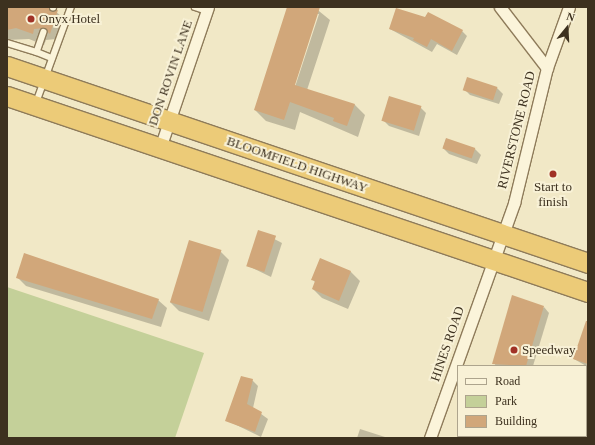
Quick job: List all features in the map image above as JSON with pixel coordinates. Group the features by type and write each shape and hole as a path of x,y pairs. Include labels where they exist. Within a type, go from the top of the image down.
{"highway":[{"name":"BLOOMFIELD HIGHWAY","path":"7,66 588,264"},
{"name":"BLOOMFIELD HIGHWAY","path":"7,96 588,292"}],"street":[{"path":"500,7 547,68"},
{"name":"RIVERSTONE ROAD","path":"492,259 514,203 547,68 569,7"},
{"name":"DON ROVIN LANE","path":"160,148 208,9"},
{"name":"HINES ROAD","path":"430,438 492,259"}],"lane":[{"path":"35,105 70,7"},
{"path":"195,7 208,9"},
{"path":"37,52 44,32"},
{"path":"7,43 52,58"}],"green space":[{"path":"7,287 204,353 175,438 7,438"},
{"path":"587,432 588,438 538,438 587,437"}],"building":[{"name":"Onyx Hotel","path":"7,7 49,7 51,12 58,10 50,34 44,28 34,29 33,34 16,28 7,30"},
{"path":"287,7 320,7 295,85 355,104 347,126 333,121 334,118 290,102 284,120 254,110"},
{"path":"396,8 425,17 428,12 463,30 452,51 431,39 427,47 413,40 414,38 389,29"},
{"path":"467,77 497,87 493,100 463,90"},
{"path":"389,96 422,106 414,131 381,121"},
{"path":"446,138 475,148 472,158 442,148"},
{"path":"258,230 276,236 264,272 246,266"},
{"path":"189,240 222,250 203,312 170,302"},
{"path":"24,253 159,299 152,319 16,278"},
{"path":"320,258 351,271 339,301 312,289 315,281 311,280"},
{"path":"512,295 544,306 526,365 492,364"},
{"path":"586,321 588,321 588,364 573,359"},
{"path":"241,376 253,379 247,404 262,412 255,432 225,421"}],"place":[{"name":"Onyx Hotel","path":"31,19"},
{"name":"Start to finish","path":"553,174"},
{"name":"Speedway","path":"514,350"}]}
